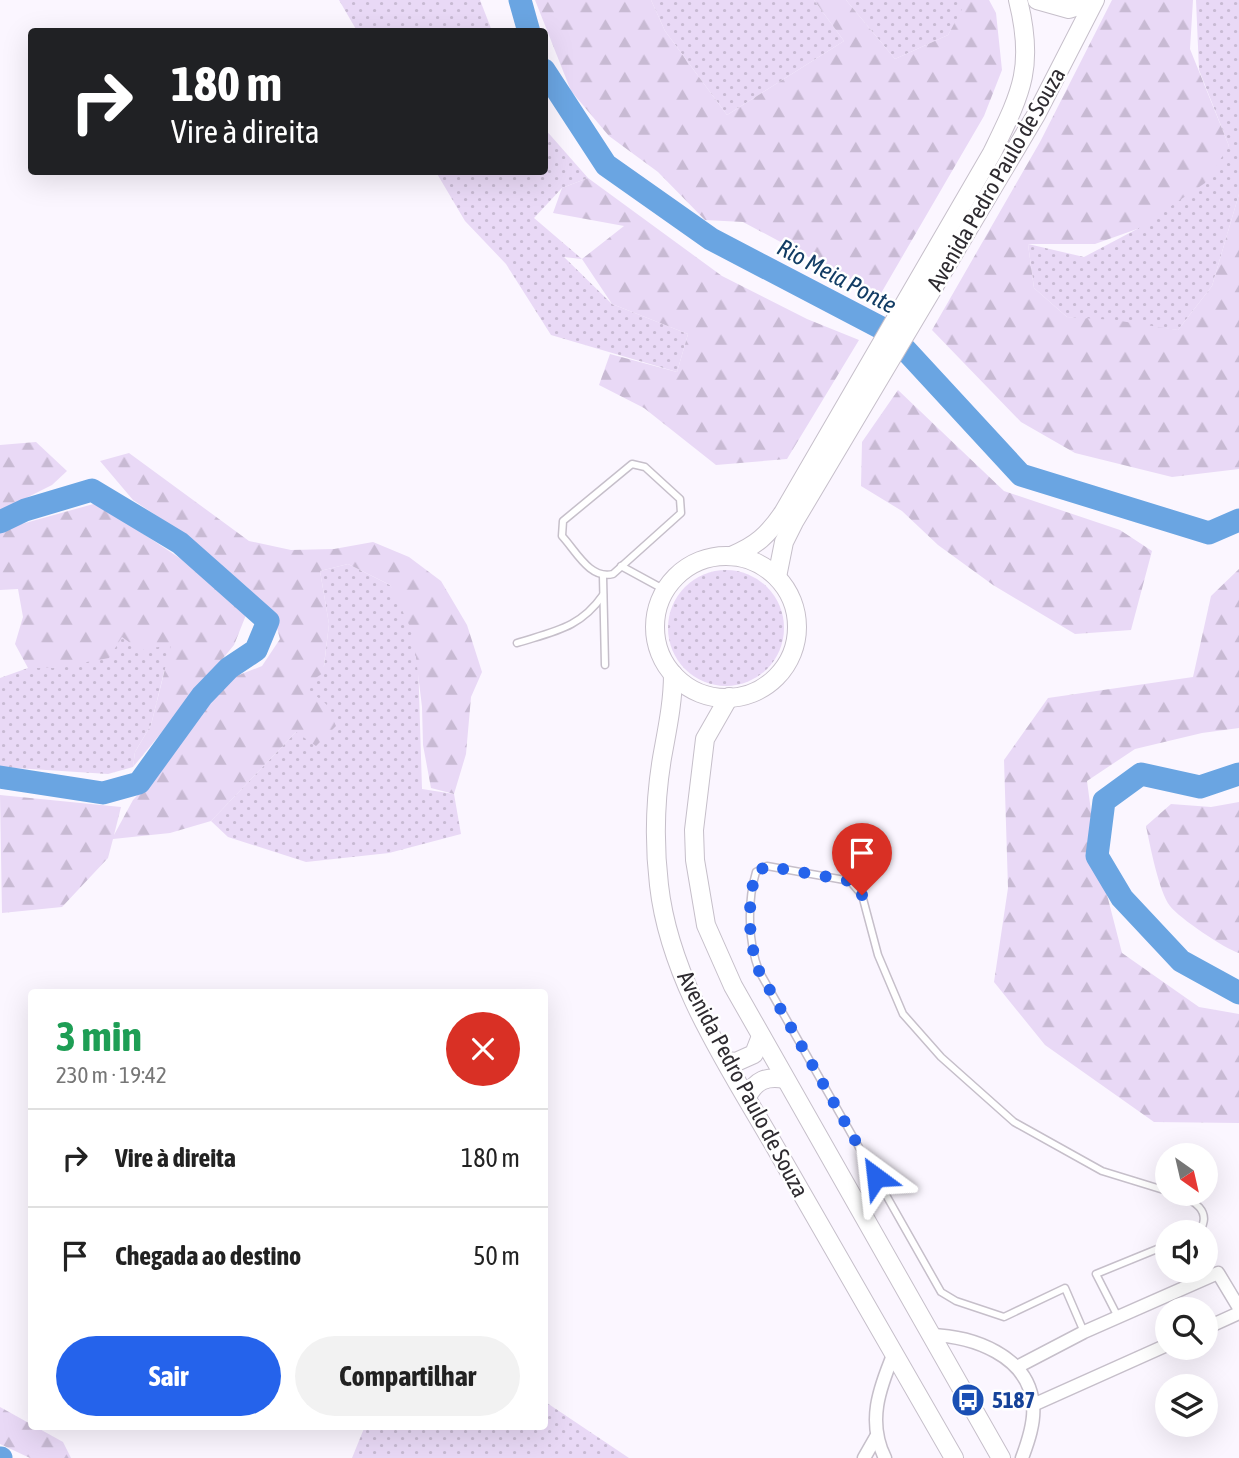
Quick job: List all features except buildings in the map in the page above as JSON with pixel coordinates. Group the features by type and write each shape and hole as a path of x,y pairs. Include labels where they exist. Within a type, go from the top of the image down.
{"main road":[{"name":"Avenida Pedro Paulo de Souza","path":"927,282 1021,94 1026,41 1018,0"},
{"path":"1037,0 1069,9 1094,0"},
{"name":"Avenida Pedro Paulo de Souza","path":"730,556 752,548 767,537 1036,114 1094,0"},
{"name":"Avenida Pedro Paulo de Souza","path":"777,577 779,556 794,522 875,370"},
{"path":"730,556 763,566 777,577 788,592 797,626 788,661 763,687 729,698 710,696 692,690 673,674 657,646 654,627 657,608 665,590 677,575 693,564 711,557 730,556"},
{"name":"Avenida Pedro Paulo de Souza","path":"673,674 673,706 657,806 659,886 675,957 747,1097 954,1458"},
{"name":"Avenida Pedro Paulo de Souza","path":"729,698 713,721 700,757 695,860 706,925 715,951 761,1037 1001,1458"},
{"path":"727,1061 736,1062 754,1054 761,1037"},
{"path":"747,1097 760,1080 770,1076 785,1079"}],"street":[{"path":"1017,1367 1084,1332 1218,1273 1239,1310 1218,1321"},
{"path":"930,1335 951,1336 975,1342 996,1351 1017,1367 1027,1383 1034,1405 1030,1433 1022,1458"},
{"path":"1034,1405 1155,1350"},
{"path":"885,1458 876,1437 875,1407 894,1353"},
{"path":"863,1458 876,1437"}],"lane":[{"path":"632,464 645,467 680,499 682,506 681,513 621,566 603,576 594,573 562,536 561,530 563,521 632,464"},
{"path":"621,566 665,590"},
{"path":"603,576 605,665"},
{"path":"517,643 571,626 590,614 603,595"},
{"path":"1084,1332 1065,1288 1004,1317 956,1301 941,1292 759,971 751,950 752,886 756,872 767,866 850,881 862,895 878,955 903,1014 941,1058 1014,1122 1102,1171 1155,1187"},
{"path":"1118,1317 1096,1274 1155,1250"}],"green space":[{"path":"339,0 480,0 491,28 355,28"},
{"path":"535,0 651,0 665,31 727,115 844,41 814,0 846,0 895,59 948,35 967,0 989,0 996,13 1002,70 984,116 880,295 743,222 705,220 658,172 609,136 571,91"},
{"path":"651,0 814,0 844,41 727,115 665,31"},
{"path":"846,0 968,0 948,35 895,59"},
{"path":"1112,0 1193,0 1190,49 1229,146 1205,183 1137,229 1095,244 1028,244 1034,288 1067,317 1114,320 1178,330 1212,286 1239,194 1239,469 1172,477 1075,453 1021,422 932,330 1040,142"},
{"path":"1196,0 1239,0 1239,194 1212,286 1178,330 1067,317 1034,288 1028,244 1084,257 1137,229 1229,146 1199,70"},
{"path":"548,133 588,178 562,188 534,218 582,259 564,257 612,304 688,334 677,372 551,335 506,264 465,221 438,175 548,175"},
{"path":"588,178 722,276 807,319 859,340 787,459 716,465 644,408 599,385 610,354 677,372 688,334 612,304 582,259 624,226 553,213 562,188"},
{"path":"898,390 1004,491 1120,530 1152,551 1131,630 1075,634 993,585 938,545 902,511 861,486 862,442"},
{"path":"36,442 67,471 52,485 0,511 0,445"},
{"path":"129,453 249,541 291,550 334,549 373,542 409,557 441,581 467,625 482,672 471,697 466,754 454,794 431,788 423,745 422,707 413,633 390,585 348,564 320,571 329,624 323,673 304,686 326,704 336,726 316,746 296,732 211,821 170,833 113,839 108,858 62,907 2,913 0,795 121,807 114,835 133,800 159,773 204,707 234,677 262,666 280,639 274,617 247,587 169,524 133,500 100,461"},
{"path":"97,503 250,605 234,645 133,767 135,752 151,725 171,645 140,650 122,637 109,658 54,668 28,668 15,644 23,617 18,589 0,590 0,530"},
{"path":"348,564 390,585 417,626 422,789 454,794 461,834 389,853 306,862 228,837 211,821 296,732 303,686 324,666 329,624 320,571"},
{"path":"1239,569 1239,728 1202,733 1135,749 1087,781 1097,856 1122,953 1199,1007 1239,1014 1239,1123 1154,1122 1045,1045 994,982 1008,888 1004,760 1048,698 1193,677 1211,596"},
{"path":"726,570 748,574 767,587 780,606 784,628 780,650 767,669 748,682 726,686 704,682 685,669 672,650 668,628 672,606 685,587 704,574"},
{"path":"121,636 178,639 164,672 151,725 135,752 133,767 108,774 0,767 0,678 28,668 54,668"},
{"path":"1239,802 1239,953 1203,932 1170,906 1159,880 1146,826 1171,804 1211,807"},
{"path":"548,1404 629,1458 352,1458 363,1430 548,1430"},
{"path":"0,1407 28,1423 28,1430 41,1430 63,1442 71,1458 30,1458 0,1444"}],"waterway":[{"name":"Rio Meia Ponte","path":"520,0 528,28"},
{"name":"Rio Meia Ponte","path":"548,76 606,165 711,239 889,332 1021,475 1209,533 1239,520"},
{"path":"0,522 25,510 92,490 180,543 268,621 256,650 229,668 202,696 139,783 103,793 0,777"},
{"name":"Rio Meia Ponte","path":"1239,774 1200,787 1141,774 1104,801 1097,856 1122,898 1181,961 1239,993"}],"place":[{"name":"5187","path":"968,1400"}],"route":[{"path":"862,895 850,881 767,866 756,872 752,886 751,950 759,971 876,1177"}]}
